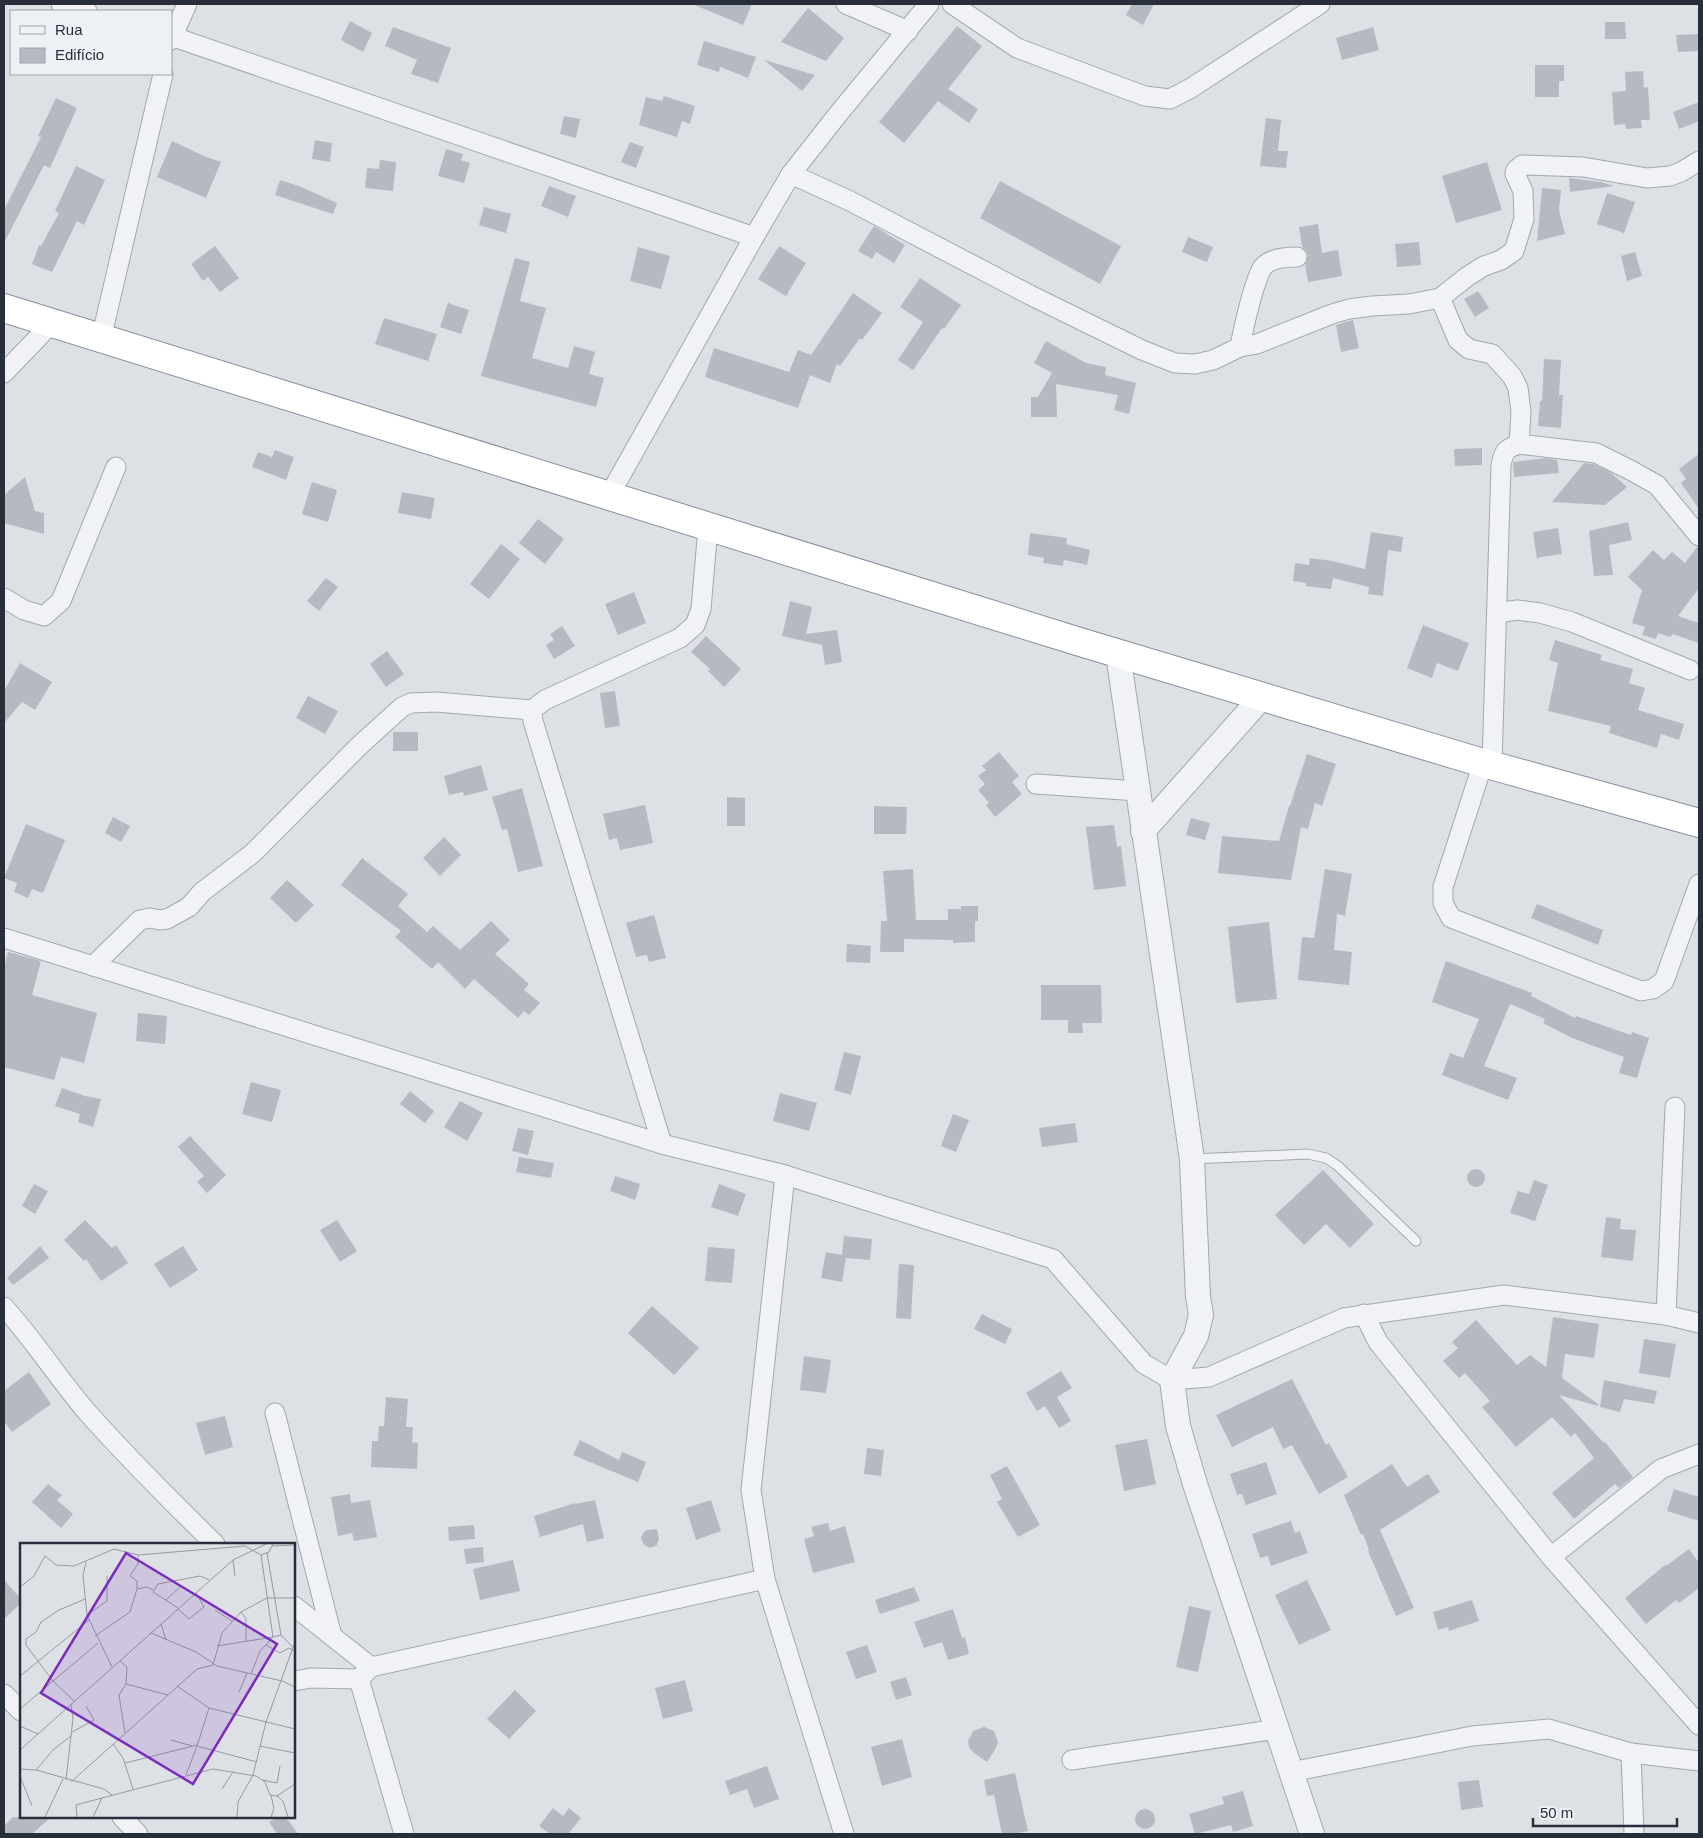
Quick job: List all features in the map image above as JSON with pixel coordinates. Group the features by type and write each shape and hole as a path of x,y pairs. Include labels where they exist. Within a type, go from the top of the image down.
{"highway":[{"path":"4,308 1118,654 1487,764 1699,823"}],"street":[{"path":"61,4 83,10"},
{"path":"187,4 172,37 754,237"},
{"path":"846,4 908,31"},
{"path":"609,496 791,174 929,4"},
{"path":"952,4 1017,48 1146,96 1170,99 1320,4"},
{"path":"101,339 163,75"},
{"path":"791,174 850,201 1030,295 1142,350 1175,363 1195,364 1213,360 1240,347 1257,344 1304,326 1318,318 1350,309 1410,304 1440,298 1476,271 1501,260 1514,251 1524,219 1523,192 1515,174 1522,164 1583,167 1647,178 1670,176 1681,172 1699,161"},
{"path":"1240,347 1250,302 1264,266 1274,260 1297,257"},
{"path":"1440,298 1458,340 1469,349 1492,354 1512,376 1518,388 1521,412 1519,444"},
{"path":"4,373 52,323"},
{"path":"1699,536 1657,485 1596,453 1519,444 1507,449 1503,455 1501,465 1497,613 1487,764 1443,887 1443,903 1450,918 1641,992 1653,989 1664,981 1699,884"},
{"path":"4,598 24,610 44,616 61,601 116,468"},
{"path":"93,966 140,920 150,918 160,920 189,908 202,892 253,853 359,746 402,707 411,703 436,702 532,710 544,700 680,638 696,625 701,609 708,527"},
{"path":"1497,613 1517,610 1540,613 1572,622 1690,670"},
{"path":"1118,654 1192,1159 1198,1296 1201,1316 1196,1336 1172,1380 1178,1426 1312,1834"},
{"path":"1144,831 1262,697"},
{"path":"532,710 533,721 662,1144"},
{"path":"1036,784 1138,791"},
{"path":"4,938 662,1144 785,1175 1053,1259 1144,1364 1172,1380 1209,1377 1344,1318 1504,1296 1666,1314 1699,1323"},
{"path":"1666,1314 1675,1107"},
{"path":"785,1175 751,1490 765,1579 844,1834"},
{"path":"4,1307 86,1410 168,1498 214,1543"},
{"path":"1364,1314 1378,1342 1551,1557 1699,1726"},
{"path":"275,1413 332,1636"},
{"path":"1551,1557 1660,1469 1699,1454"},
{"path":"295,1681 365,1673 765,1579"},
{"path":"295,1607 332,1636 365,1673 404,1834"},
{"path":"4,1694 20,1710"},
{"path":"1072,1760 1277,1729"},
{"path":"1291,1772 1472,1736 1549,1729 1631,1753 1699,1762"},
{"path":"1631,1753 1634,1834"},
{"path":"123,1818 138,1834"}],"lane":[{"path":"1192,1159 1308,1154 1326,1158 1338,1166 1416,1241"}],"building":[{"path":"692,4 752,4 743,25"},
{"path":"1132,4 1154,4 1143,25 1126,15"},
{"path":"808,8 844,38 826,61 781,42"},
{"path":"350,21 372,33 363,52 341,40"},
{"path":"1605,22 1625,22 1626,39 1605,39"},
{"path":"957,26 982,46 948,89 978,109 969,123 938,101 904,143 879,122"},
{"path":"393,27 451,48 438,83 411,74 417,60 385,46"},
{"path":"1373,27 1379,50 1342,60 1336,38"},
{"path":"1699,34 1699,51 1678,52 1676,35"},
{"path":"704,41 756,57 748,78 720,67 719,72 697,65"},
{"path":"764,60 815,75 802,91"},
{"path":"1535,65 1564,65 1564,81 1559,81 1559,97 1535,97"},
{"path":"1643,71 1644,88 1648,87 1650,120 1641,120 1642,128 1626,129 1625,124 1614,125 1612,92 1626,91 1625,72"},
{"path":"664,96 695,106 690,124 682,121 677,137 639,125 646,97 662,101"},
{"path":"56,98 77,108 50,168 44,165 4,243 4,210 41,137 38,136"},
{"path":"1699,102 1699,121 1679,129 1673,112"},
{"path":"564,116 580,119 576,138 560,134"},
{"path":"1266,118 1281,120 1278,151 1288,151 1286,168 1260,166"},
{"path":"315,140 332,143 330,162 312,159"},
{"path":"172,141 221,162 206,198 157,177"},
{"path":"630,142 644,147 636,168 621,162"},
{"path":"446,149 463,154 461,160 470,163 464,183 438,176"},
{"path":"380,160 396,162 393,191 365,188 367,168 379,169"},
{"path":"1487,162 1502,210 1456,223 1442,176"},
{"path":"76,166 105,180 84,225 77,221 52,272 32,264 39,245 41,246 59,213 55,211"},
{"path":"1569,178 1601,182 1614,186 1570,192"},
{"path":"280,180 299,186 337,203 333,214 275,195"},
{"path":"1000,181 1121,246 1100,284 980,218"},
{"path":"549,186 576,196 568,217 541,206"},
{"path":"1542,188 1561,190 1559,210 1565,234 1537,241"},
{"path":"1607,193 1635,202 1624,233 1597,224"},
{"path":"484,207 511,214 506,233 479,225"},
{"path":"1318,224 1322,253 1338,250 1342,276 1308,282 1305,264 1308,256 1302,247 1299,227"},
{"path":"874,226 905,245 894,263 876,252 872,259 858,251"},
{"path":"1188,237 1213,247 1207,262 1182,252"},
{"path":"1419,242 1421,265 1397,267 1395,244"},
{"path":"215,246 239,278 220,292 208,277 203,281 191,264"},
{"path":"779,246 806,263 786,296 758,279"},
{"path":"638,247 670,256 661,289 630,281"},
{"path":"1635,252 1642,276 1627,281 1621,256"},
{"path":"515,258 530,262 520,301 546,308 532,358 568,368 574,346 595,352 589,374 604,378 596,407 481,376"},
{"path":"920,278 961,305 944,329 942,328 913,370 898,360 923,322 900,307"},
{"path":"1478,291 1489,308 1475,317 1464,299"},
{"path":"853,293 882,313 862,340 860,338 840,366 837,364 830,383 810,375 798,408 705,377 714,348 789,372 798,350 811,355"},
{"path":"448,303 469,310 461,334 440,327"},
{"path":"384,318 437,334 428,361 375,344"},
{"path":"1353,320 1359,348 1341,352 1336,325"},
{"path":"1046,341 1086,363 1106,367 1105,375 1136,383 1129,414 1114,410 1118,395 1056,384 1057,417 1031,417 1031,397 1038,397 1052,373 1034,363"},
{"path":"1544,359 1561,360 1559,395 1563,395 1561,428 1538,426 1540,401 1542,401"},
{"path":"1482,448 1482,465 1455,466 1454,449"},
{"path":"275,450 294,457 286,480 252,467 258,452 272,457"},
{"path":"1699,454 1699,509 1681,483 1686,479 1679,469"},
{"path":"1546,458 1557,460 1559,473 1514,477 1513,462"},
{"path":"1584,463 1593,464 1610,472 1627,487 1605,505 1552,502"},
{"path":"25,477 35,511 44,513 44,534 4,523 4,495"},
{"path":"312,482 337,490 328,522 302,514"},
{"path":"402,492 435,498 431,519 398,513"},
{"path":"538,519 564,539 545,564 519,543"},
{"path":"1628,522 1632,540 1609,545 1613,575 1594,576 1589,531"},
{"path":"1558,528 1562,554 1537,559 1533,532"},
{"path":"1371,532 1403,537 1401,552 1388,550 1383,596 1368,594 1369,587 1333,578 1331,589 1306,586 1306,583 1293,581 1295,563 1309,565 1310,558 1365,569"},
{"path":"1030,533 1067,538 1066,544 1090,550 1087,565 1064,560 1063,566 1043,563 1044,558 1028,555"},
{"path":"501,544 520,559 489,599 470,584"},
{"path":"1697,547 1699,547 1699,588 1678,616 1699,623 1699,643 1672,634 1671,637 1658,633 1656,639 1642,635 1645,627 1632,623 1642,590 1628,577 1653,550 1664,560 1672,552 1685,563"},
{"path":"326,578 338,587 319,611 307,601"},
{"path":"634,592 646,623 618,635 605,604"},
{"path":"790,601 812,607 806,634 837,630 842,662 825,665 822,645 782,636"},
{"path":"1423,625 1469,643 1458,671 1437,663 1432,678 1407,668"},
{"path":"562,626 575,646 554,659 546,645 554,640 550,634"},
{"path":"706,636 741,669 724,687 708,671 710,669 691,652"},
{"path":"1555,640 1602,655 1600,660 1633,669 1629,683 1645,688 1638,710 1684,724 1679,740 1661,734 1657,748 1609,733 1611,726 1548,711 1558,663 1549,660"},
{"path":"387,651 404,674 386,687 370,664"},
{"path":"20,663 52,682 35,710 22,702 4,723 4,691"},
{"path":"615,691 620,726 605,728 600,693"},
{"path":"308,696 338,711 325,734 296,718"},
{"path":"393,732 418,732 418,751 393,751"},
{"path":"999,752 1019,776 1012,782 1022,794 995,817 986,805 989,803 978,790 985,784 978,776 986,770 982,766"},
{"path":"1307,754 1336,764 1322,806 1315,803 1308,829 1301,827 1291,880 1218,873 1222,836 1279,841"},
{"path":"481,765 488,790 464,796 463,792 449,795 444,776"},
{"path":"522,788 543,866 518,872 507,829 502,830 492,797"},
{"path":"727,797 745,798 745,826 727,826"},
{"path":"645,805 653,843 620,850 617,838 609,840 603,814"},
{"path":"874,806 907,807 906,834 874,834"},
{"path":"113,817 130,826 121,842 105,833"},
{"path":"1191,818 1210,823 1205,840 1186,835"},
{"path":"26,824 65,840 43,893 32,889 28,898 14,892 17,883 4,878"},
{"path":"1114,825 1117,847 1121,846 1126,886 1094,890 1086,827"},
{"path":"444,837 461,855 440,876 423,858"},
{"path":"362,858 408,894 398,906 427,932 433,926 460,950 491,921 510,940 495,954 529,984 524,990 540,1003 529,1015 524,1011 518,1018 474,979 465,989 438,962 432,969 395,937 401,931 341,885"},
{"path":"913,869 916,920 948,920 948,909 961,909 961,906 978,906 978,921 975,921 975,942 953,943 953,940 904,939 904,952 880,952 881,921 887,921 883,871"},
{"path":"1325,869 1352,874 1345,916 1337,914 1334,950 1352,952 1349,985 1298,980 1302,937 1314,938"},
{"path":"287,880 314,905 296,923 270,898"},
{"path":"1537,904 1603,930 1598,945 1531,918"},
{"path":"654,915 666,958 649,962 647,955 636,957 626,923"},
{"path":"1269,922 1277,999 1236,1003 1228,927"},
{"path":"847,944 871,946 870,963 846,962"},
{"path":"8,952 41,961 32,995 97,1013 84,1063 61,1057 54,1080 4,1067 4,968"},
{"path":"1446,961 1532,993 1531,996 1575,1018 1576,1016 1631,1035 1632,1032 1649,1038 1637,1078 1619,1073 1624,1057 1572,1038 1543,1023 1545,1019 1510,1004 1484,1066 1517,1078 1508,1100 1442,1075 1450,1053 1463,1058 1479,1019 1432,1002"},
{"path":"1041,985 1101,985 1102,1023 1082,1023 1083,1033 1068,1033 1068,1020 1041,1020"},
{"path":"138,1013 167,1016 165,1044 136,1041"},
{"path":"844,1052 861,1056 851,1095 834,1090"},
{"path":"251,1082 281,1090 272,1122 242,1114"},
{"path":"62,1088 101,1099 93,1127 78,1122 80,1114 55,1106"},
{"path":"410,1091 434,1111 425,1123 400,1104"},
{"path":"780,1093 817,1103 809,1131 773,1121"},
{"path":"460,1101 483,1113 467,1141 444,1127"},
{"path":"953,1114 969,1120 956,1152 941,1146"},
{"path":"1075,1123 1078,1142 1042,1147 1039,1128"},
{"path":"518,1128 534,1131 528,1155 512,1151"},
{"path":"190,1136 226,1175 207,1193 197,1182 204,1176 178,1147"},
{"path":"519,1157 554,1163 551,1178 516,1172"},
{"path":"1476,1169 1482,1172 1485,1178 1482,1184 1476,1187 1470,1184 1467,1178 1470,1172"},
{"path":"1323,1170 1374,1224 1350,1248 1326,1224 1304,1245 1275,1215"},
{"path":"615,1176 640,1184 635,1200 610,1191"},
{"path":"1534,1180 1548,1185 1535,1221 1510,1213 1518,1191 1529,1194"},
{"path":"34,1184 48,1191 35,1214 22,1206"},
{"path":"719,1184 746,1194 738,1216 711,1207"},
{"path":"1606,1217 1621,1219 1620,1229 1636,1230 1633,1261 1601,1257"},
{"path":"85,1220 112,1248 116,1245 128,1263 101,1281 86,1259 84,1261 64,1240"},
{"path":"337,1220 357,1251 340,1262 320,1230"},
{"path":"844,1236 872,1239 870,1260 846,1258 842,1282 821,1278 826,1252 842,1255"},
{"path":"40,1246 49,1258 13,1285 7,1278"},
{"path":"183,1246 198,1270 170,1288 154,1264"},
{"path":"708,1247 735,1249 732,1283 705,1281"},
{"path":"899,1264 914,1265 911,1319 896,1318"},
{"path":"652,1306 699,1348 674,1375 628,1333"},
{"path":"982,1314 1012,1329 1005,1344 974,1329"},
{"path":"1553,1317 1599,1324 1594,1358 1565,1354 1562,1378 1598,1404 1598,1406 1559,1395 1605,1442 1633,1477 1619,1488 1615,1484 1574,1519 1552,1493 1594,1458 1575,1433 1571,1437 1552,1417 1516,1447 1482,1407 1490,1401 1465,1373 1459,1378 1443,1361 1458,1348 1452,1342 1476,1320 1517,1365 1530,1355 1546,1367"},
{"path":"1644,1339 1676,1344 1670,1378 1639,1373"},
{"path":"804,1356 831,1360 826,1393 800,1390"},
{"path":"1061,1371 1072,1388 1057,1397 1071,1421 1059,1428 1045,1406 1037,1411 1026,1393"},
{"path":"29,1372 51,1404 12,1432 4,1421 4,1391"},
{"path":"1292,1379 1326,1445 1329,1443 1348,1477 1319,1494 1292,1445 1283,1449 1273,1427 1232,1447 1216,1415"},
{"path":"1604,1380 1657,1391 1654,1404 1624,1399 1620,1412 1600,1407"},
{"path":"386,1397 408,1399 406,1427 413,1427 412,1442 418,1443 417,1469 371,1467 372,1441 378,1441 379,1426 384,1426"},
{"path":"225,1416 233,1447 205,1455 196,1423"},
{"path":"1147,1439 1156,1484 1124,1491 1115,1445"},
{"path":"580,1440 619,1460 622,1452 646,1462 638,1482 573,1455"},
{"path":"867,1448 884,1450 881,1476 864,1474"},
{"path":"1266,1462 1277,1494 1246,1505 1242,1494 1237,1495 1230,1474"},
{"path":"1392,1464 1407,1487 1428,1474 1440,1492 1380,1530 1414,1608 1396,1616 1368,1551 1363,1534 1361,1535 1344,1495"},
{"path":"1007,1466 1040,1525 1018,1537 997,1502 1002,1499 990,1475"},
{"path":"48,1484 62,1495 57,1500 73,1514 61,1528 32,1502"},
{"path":"1674,1489 1699,1497 1699,1521 1667,1511"},
{"path":"350,1494 351,1503 370,1500 377,1537 354,1541 352,1533 338,1536 331,1497"},
{"path":"595,1500 604,1538 587,1542 583,1524 540,1537 534,1516 575,1503"},
{"path":"711,1500 721,1531 696,1540 686,1508"},
{"path":"1291,1521 1295,1533 1300,1531 1308,1553 1271,1566 1268,1556 1260,1558 1252,1534"},
{"path":"828,1523 830,1531 845,1526 855,1562 813,1573 804,1539 814,1536 811,1527"},
{"path":"474,1525 475,1539 449,1541 448,1527"},
{"path":"657,1529 659,1539 657,1545 650,1548 644,1545 641,1538 644,1532"},
{"path":"483,1547 484,1562 466,1564 464,1549"},
{"path":"1689,1549 1699,1563 1699,1588 1679,1603 1676,1600 1646,1624 1625,1598 1665,1565"},
{"path":"513,1560 520,1591 480,1600 473,1569"},
{"path":"4,1580 20,1598 20,1604 4,1619"},
{"path":"1307,1580 1331,1630 1299,1645 1275,1595"},
{"path":"914,1587 920,1601 880,1614 875,1600"},
{"path":"1472,1600 1479,1621 1449,1631 1448,1627 1438,1630 1433,1612"},
{"path":"1189,1606 1211,1611 1198,1672 1176,1667"},
{"path":"953,1609 962,1638 965,1637 969,1654 948,1660 942,1642 924,1648 914,1622"},
{"path":"867,1645 877,1672 856,1679 846,1652"},
{"path":"906,1677 912,1695 896,1700 890,1682"},
{"path":"685,1680 693,1711 663,1719 655,1688"},
{"path":"515,1690 536,1711 509,1739 487,1719"},
{"path":"984,1727 994,1731 998,1742 987,1762 973,1752 969,1747 968,1741 973,1731"},
{"path":"902,1739 912,1777 882,1786 871,1747"},
{"path":"767,1766 779,1799 754,1808 747,1789 730,1795 725,1781"},
{"path":"1015,1773 1028,1831 1002,1834 994,1795 987,1796 984,1780"},
{"path":"1479,1780 1483,1807 1461,1810 1458,1782"},
{"path":"1243,1791 1253,1826 1233,1832 1231,1825 1195,1834 1189,1814 1224,1804 1222,1797"},
{"path":"553,1808 563,1816 569,1808 581,1818 568,1834 550,1834 539,1826"},
{"path":"1145,1809 1152,1812 1155,1819 1152,1826 1145,1829 1138,1826 1135,1819 1138,1812"},
{"path":"13,1817 50,1818 32,1834 4,1834 4,1826"},
{"path":"276,1818 287,1818 298,1834 277,1834 269,1822"}]}
